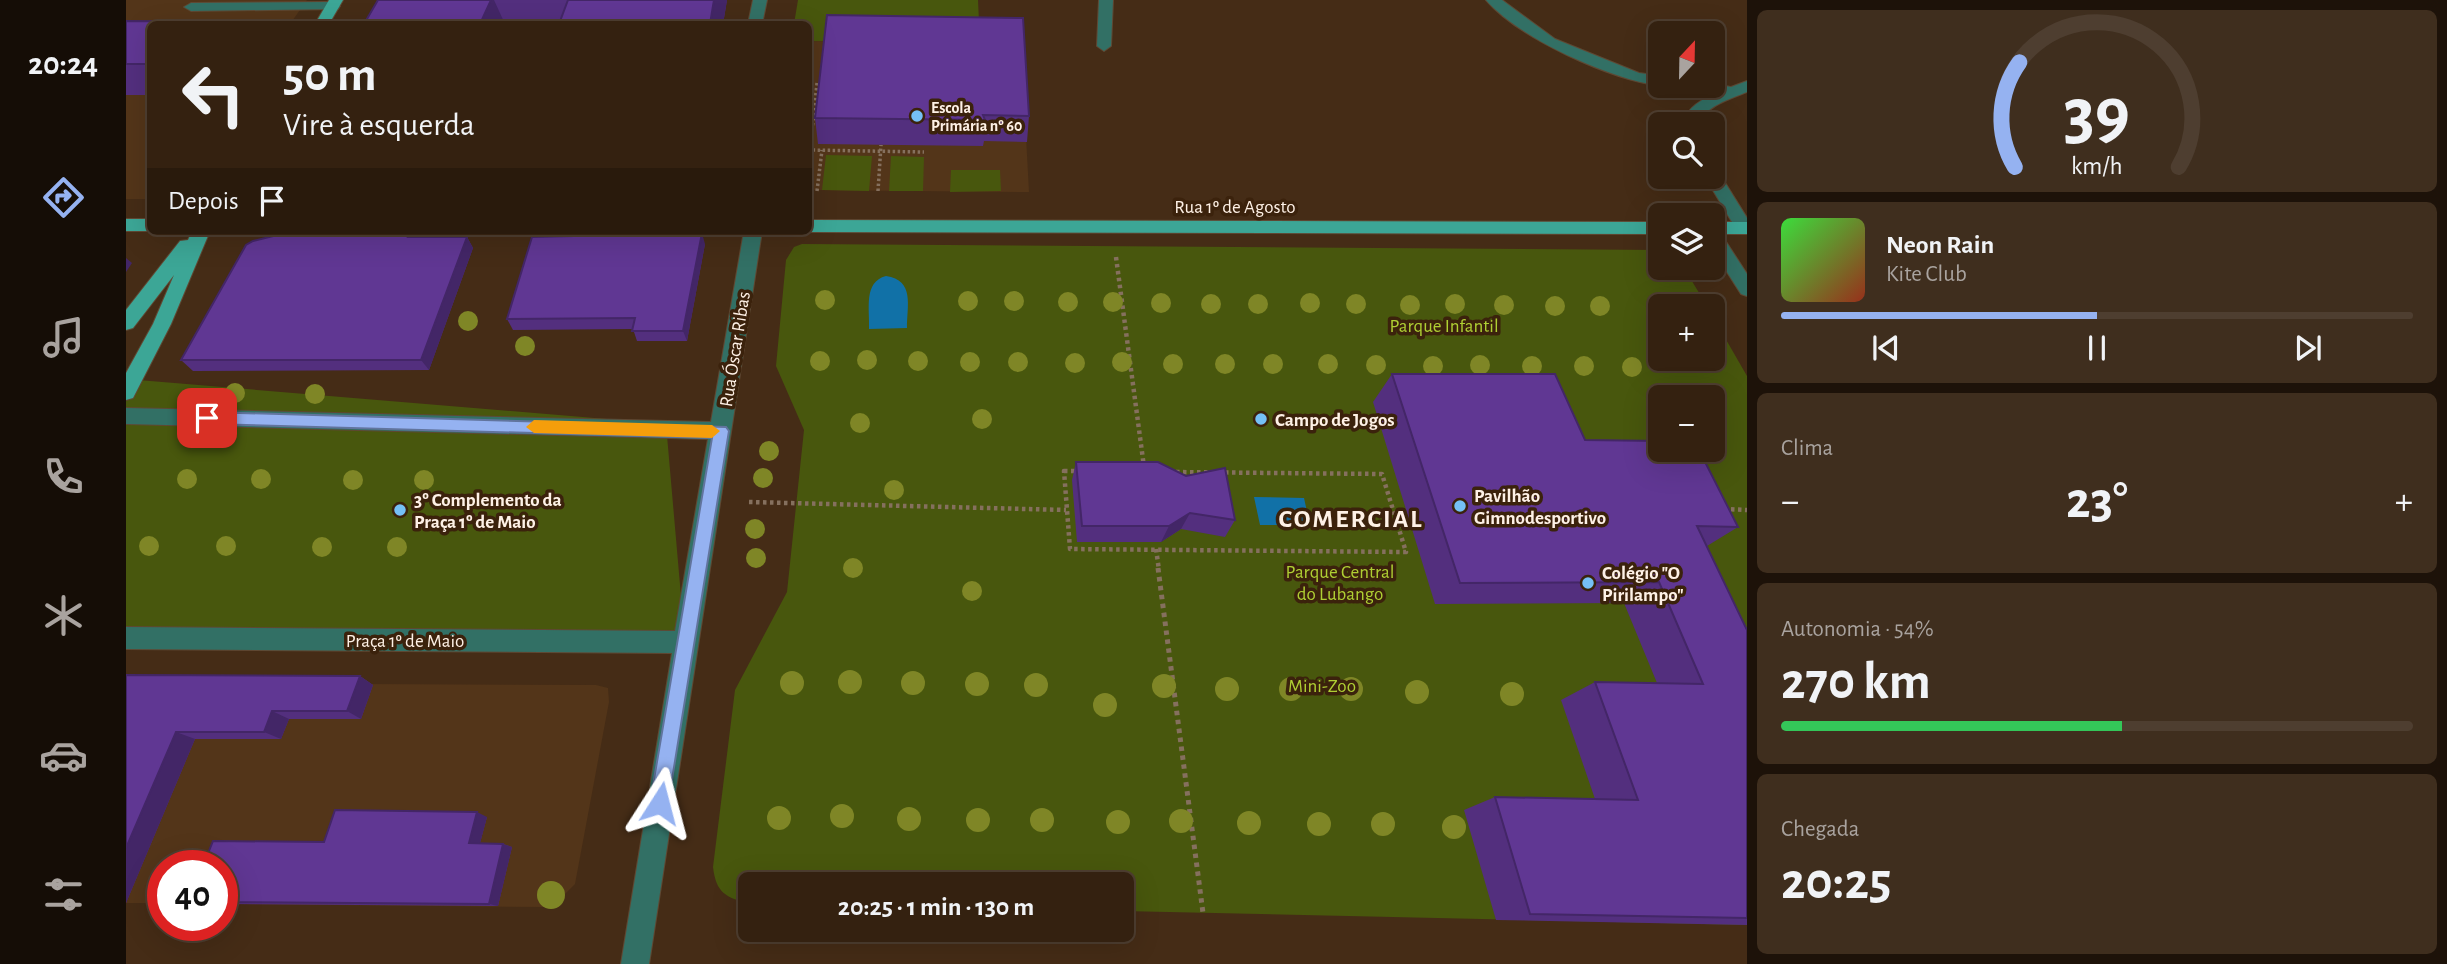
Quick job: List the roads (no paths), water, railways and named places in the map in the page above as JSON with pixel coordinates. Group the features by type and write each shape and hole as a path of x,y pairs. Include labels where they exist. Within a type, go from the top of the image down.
{"main road":[{"path":"324,21 335,3"},
{"path":"126,225 147,225"},
{"name":"Rua 1º de Agosto","path":"812,226 1648,228"},
{"path":"1725,228 1746,228"},
{"path":"126,323 196,235"},
{"path":"126,392 162,324 197,235"}],"street":[{"path":"756,21 760,0"},
{"path":"1104,46 1106,0"},
{"path":"1493,0 1550,42 1636,76 1648,78"},
{"path":"191,7 335,3"},
{"path":"1698,112 1707,103 1740,89"},
{"path":"1721,189 1746,228"},
{"name":"Rua Óscar Ribas","path":"635,964 752,235"},
{"path":"1725,254 1747,289"},
{"path":"126,416 721,431"},
{"name":"Praça 1º de Maio","path":"126,638 685,642"}],"water":[{"path":"886,276 895,278 905,288 908,303 907,328 869,329 871,290 879,279"},
{"path":"1254,497 1304,498 1310,525 1260,525"}],"place":[{"name":"Escola Primária nº 60","path":"917,116"},
{"name":"Campo de Jogos","path":"1261,419"},
{"name":"Pavilhão Gimnodesportivo","path":"1460,506"},
{"name":"3º Complemento da Praça 1º de Maio","path":"400,510"},
{"name":"Colégio \"O Pirilampo\"","path":"1588,583"}],"district":[{"name":"COMERCIAL","path":"1351,518"}],"park label":[{"name":"Parque Infantil","path":"1444,325"},
{"name":"Parque Central do Lubango","path":"1340,582"},
{"name":"Mini-Zoo","path":"1322,685"}]}
